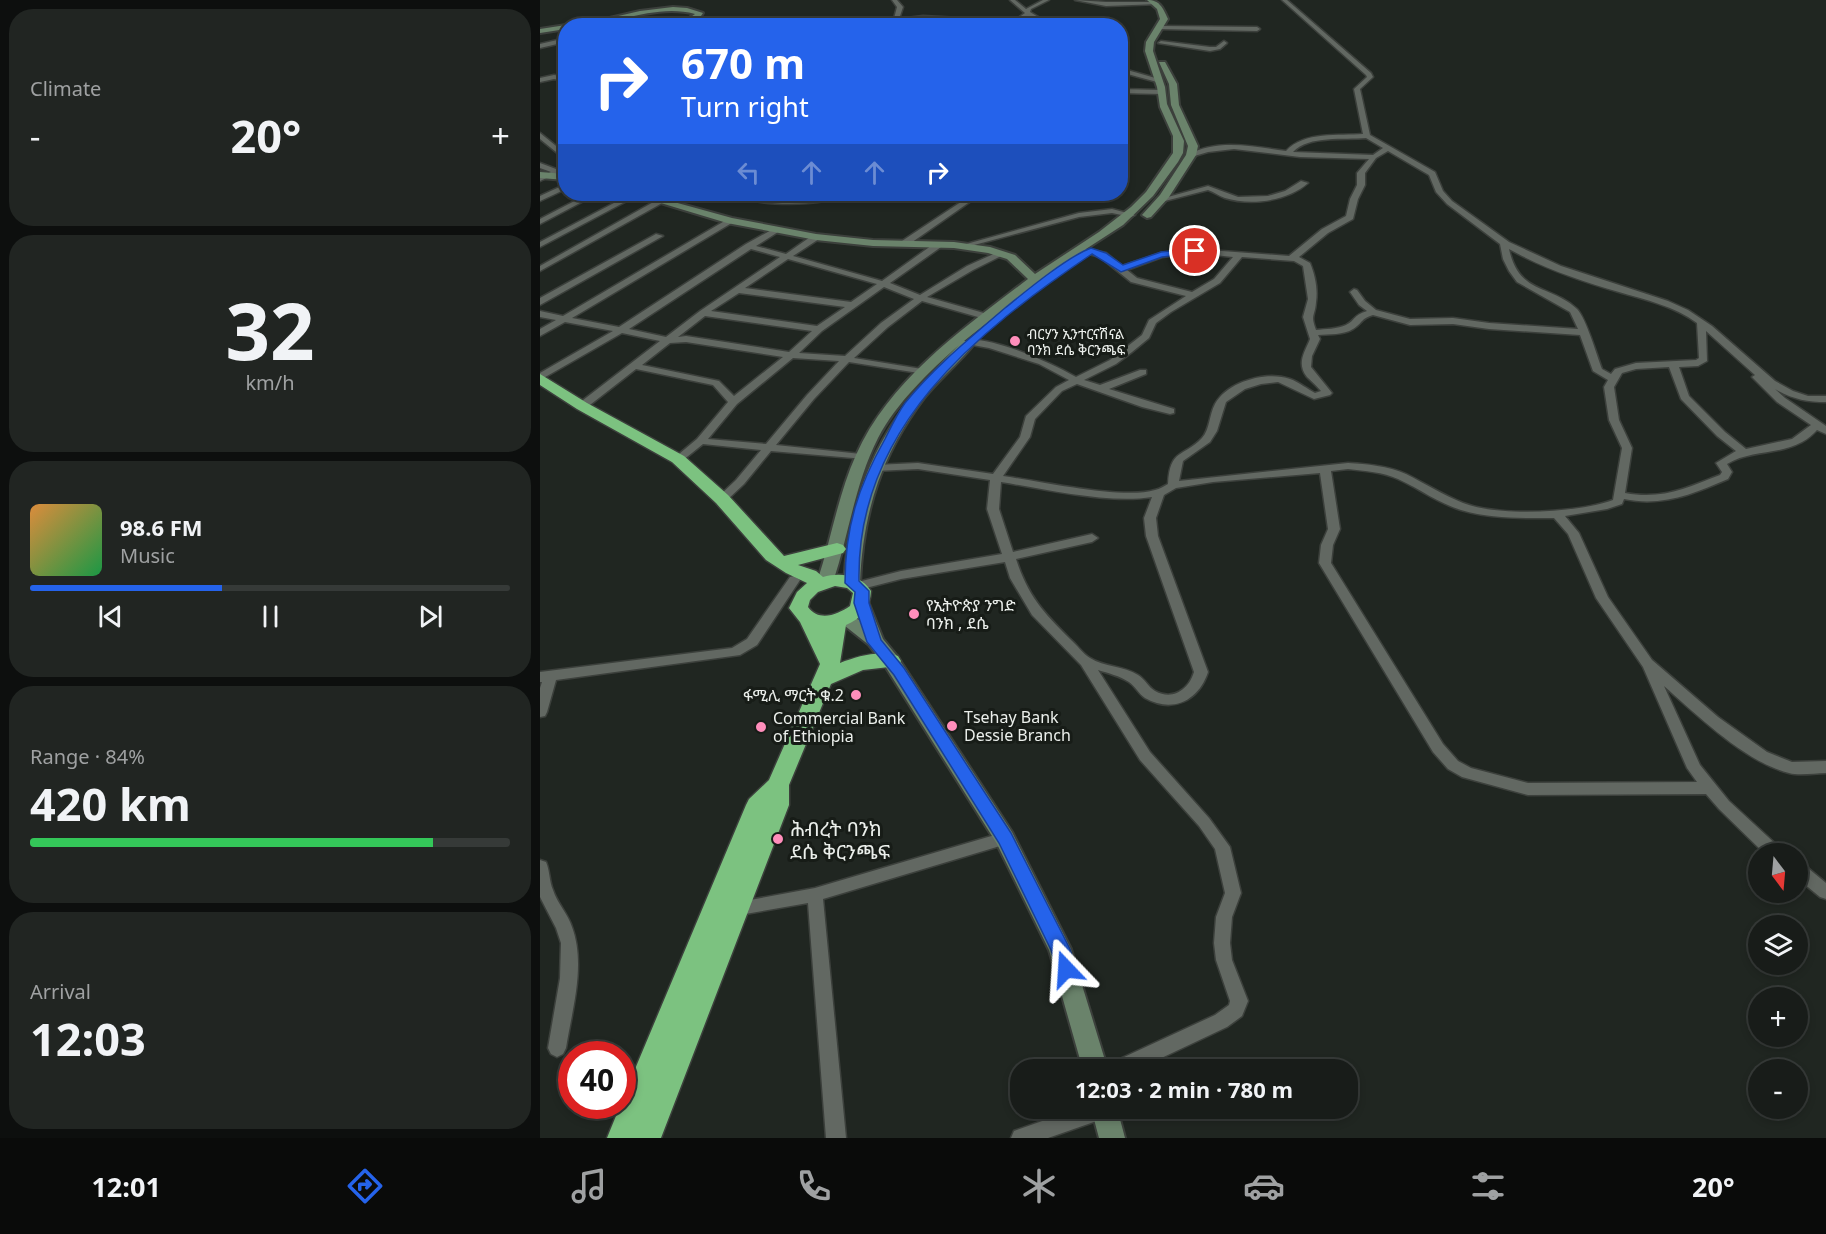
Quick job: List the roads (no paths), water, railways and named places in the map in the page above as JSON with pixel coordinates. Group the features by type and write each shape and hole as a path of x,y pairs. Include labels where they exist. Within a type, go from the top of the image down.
{"highway":[{"path":"540,377 582,406 678,459 722,499 772,556 803,578 835,580 857,591 841,619 825,673 778,785 778,805 748,853 726,908 621,1138"},
{"path":"825,673 808,620 798,608 803,578 810,557 837,549"},
{"path":"808,620 816,622 841,619"},
{"path":"825,673 857,663 875,660 891,661"},
{"path":"647,1138 726,908"}],"street":[{"path":"894,0 900,8 897,18"},
{"path":"1012,0 1037,18"},
{"path":"1020,18 1028,13 1029,8 1047,0"},
{"path":"1077,0 1106,4 1155,1 1166,28 1161,44 1163,68 1173,84 1177,154 1150,196 1119,229"},
{"path":"1284,0 1369,74 1370,77 1357,89 1371,140"},
{"path":"611,18 648,9 683,8 699,13 696,18"},
{"path":"540,31 558,28"},
{"path":"540,712 545,677 735,652 752,642 803,578 837,549 846,503 861,457 883,418 922,372 941,353 1034,279 1145,216 1161,200 1191,155 1191,140 1163,106 1161,92 1152,68 1149,47 1166,28 1257,29"},
{"path":"540,46 558,42"},
{"path":"1161,44 1210,49 1218,48 1224,43"},
{"path":"1128,72 1157,80"},
{"path":"540,80 558,78"},
{"path":"1128,91 1161,92"},
{"path":"540,135 558,151"},
{"path":"1289,152 1296,144 1309,141 1371,140 1404,156 1432,174 1437,191 1451,207 1476,220 1504,243 1565,270 1694,316 1714,332 1781,400 1821,428 1795,442 1742,451 1721,463 1727,471 1724,477 1666,499 1643,501 1620,495"},
{"path":"1191,155 1227,146 1304,155 1374,157"},
{"path":"1121,269 1170,253 1210,251 1291,260 1325,231 1350,217 1354,199 1361,185 1361,173 1374,157 1387,149"},
{"path":"540,165 551,176"},
{"path":"1161,200 1208,188 1215,189 1227,197 1249,199 1296,190 1304,183"},
{"path":"540,199 558,190"},
{"path":"540,222 580,201"},
{"path":"540,245 623,201"},
{"path":"657,201 732,221 816,237 963,246 1011,257 1034,279"},
{"path":"778,201 806,201"},
{"path":"905,243 967,201"},
{"path":"540,269 660,202"},
{"path":"963,246 1078,215 1112,211 1131,215"},
{"path":"540,333 732,221"},
{"path":"540,377 620,331 775,230"},
{"path":"540,302 659,236"},
{"path":"582,406 703,314 816,237"},
{"path":"1504,243 1508,264 1516,278 1532,291 1573,310 1577,315 1598,371 1613,379"},
{"path":"678,459 701,441 733,402 791,356 819,328 938,245"},
{"path":"749,246 885,284 920,298 988,317"},
{"path":"1086,250 1103,255 1128,276 1144,284 1194,295"},
{"path":"875,642 857,591 851,553 864,494 875,468 909,406 970,342 1045,280 1086,250"},
{"path":"722,499 739,485 845,359 920,298 958,272 1001,254"},
{"path":"1139,1059 1221,1021 1236,1010 1239,1001 1224,960 1222,943 1224,917 1233,893 1222,847 1204,822 1145,756 1086,662 1036,612 1016,578 993,509 996,478 1025,437 1030,418 1040,406 1075,380 1113,362 1146,336 1152,322 1217,281 1240,255"},
{"path":"1173,485 1173,472 1181,457 1206,440 1222,400 1247,384 1261,379 1286,381 1314,396 1325,395 1327,390 1310,375 1306,366 1315,339 1307,317 1313,296 1309,271 1304,261 1294,257"},
{"path":"738,290 852,305"},
{"path":"1354,292 1372,312 1410,322 1453,321 1489,326 1582,332"},
{"path":"1313,333 1346,329 1353,325 1360,316 1372,312"},
{"path":"540,314 668,340 686,339 791,356 845,359 922,372"},
{"path":"703,314 819,328"},
{"path":"875,468 918,466 1110,495 1140,496 1159,493 1173,485 1213,479 1294,473 1348,465 1372,468 1401,476 1432,494 1463,507 1495,514 1557,514 1607,506 1618,502 1627,448 1614,420 1609,387 1613,379 1618,371 1636,366 1698,363 1704,359 1701,323"},
{"path":"970,342 1042,362 1075,380 1170,411"},
{"path":"1673,364 1683,397 1742,451"},
{"path":"1747,365 1802,398 1813,401 1826,399"},
{"path":"634,366 716,383 733,402"},
{"path":"1099,389 1143,372"},
{"path":"701,441 861,457"},
{"path":"1325,467 1334,529 1327,545 1325,564 1438,748 1453,765 1481,779 1528,789 1710,788"},
{"path":"1086,662 1133,677 1151,695 1171,700 1191,694 1199,682 1201,672 1152,536 1150,518 1159,493"},
{"path":"1557,514 1573,533 1602,598 1647,663 1694,768 1724,805 1764,843"},
{"path":"857,591 901,575 1009,557 1092,538"},
{"path":"841,619 875,642 891,661 1005,838 1060,949 1093,1059"},
{"path":"1647,663 1713,722 1762,756 1791,768 1826,767"},
{"path":"726,908 815,895 1005,838"},
{"path":"540,867 545,891 564,926 569,943 569,978 557,1048"},
{"path":"1808,878 1826,892"},
{"path":"815,895 836,1138"},
{"path":"1021,1138 1075,1119"},
{"path":"1107,1119 1112,1138"}],"place":[{"name":"ብርሃን ኢንተርናሽናል ባንክ ደሴ ቅርንጫፍ","path":"1015,341"},
{"name":"የኢትዮጵያ ንግድ ባንክ , ደሴ","path":"914,614"},
{"name":"ፋሚሊ ማርት ቁ.2","path":"856,695"},
{"name":"Tsehay Bank Dessie Branch","path":"952,726"},
{"name":"Commercial Bank of Ethiopia","path":"761,727"},
{"name":"ሕብረት ባንክ ደሴ ቅርንጫፍ","path":"778,839"}]}
